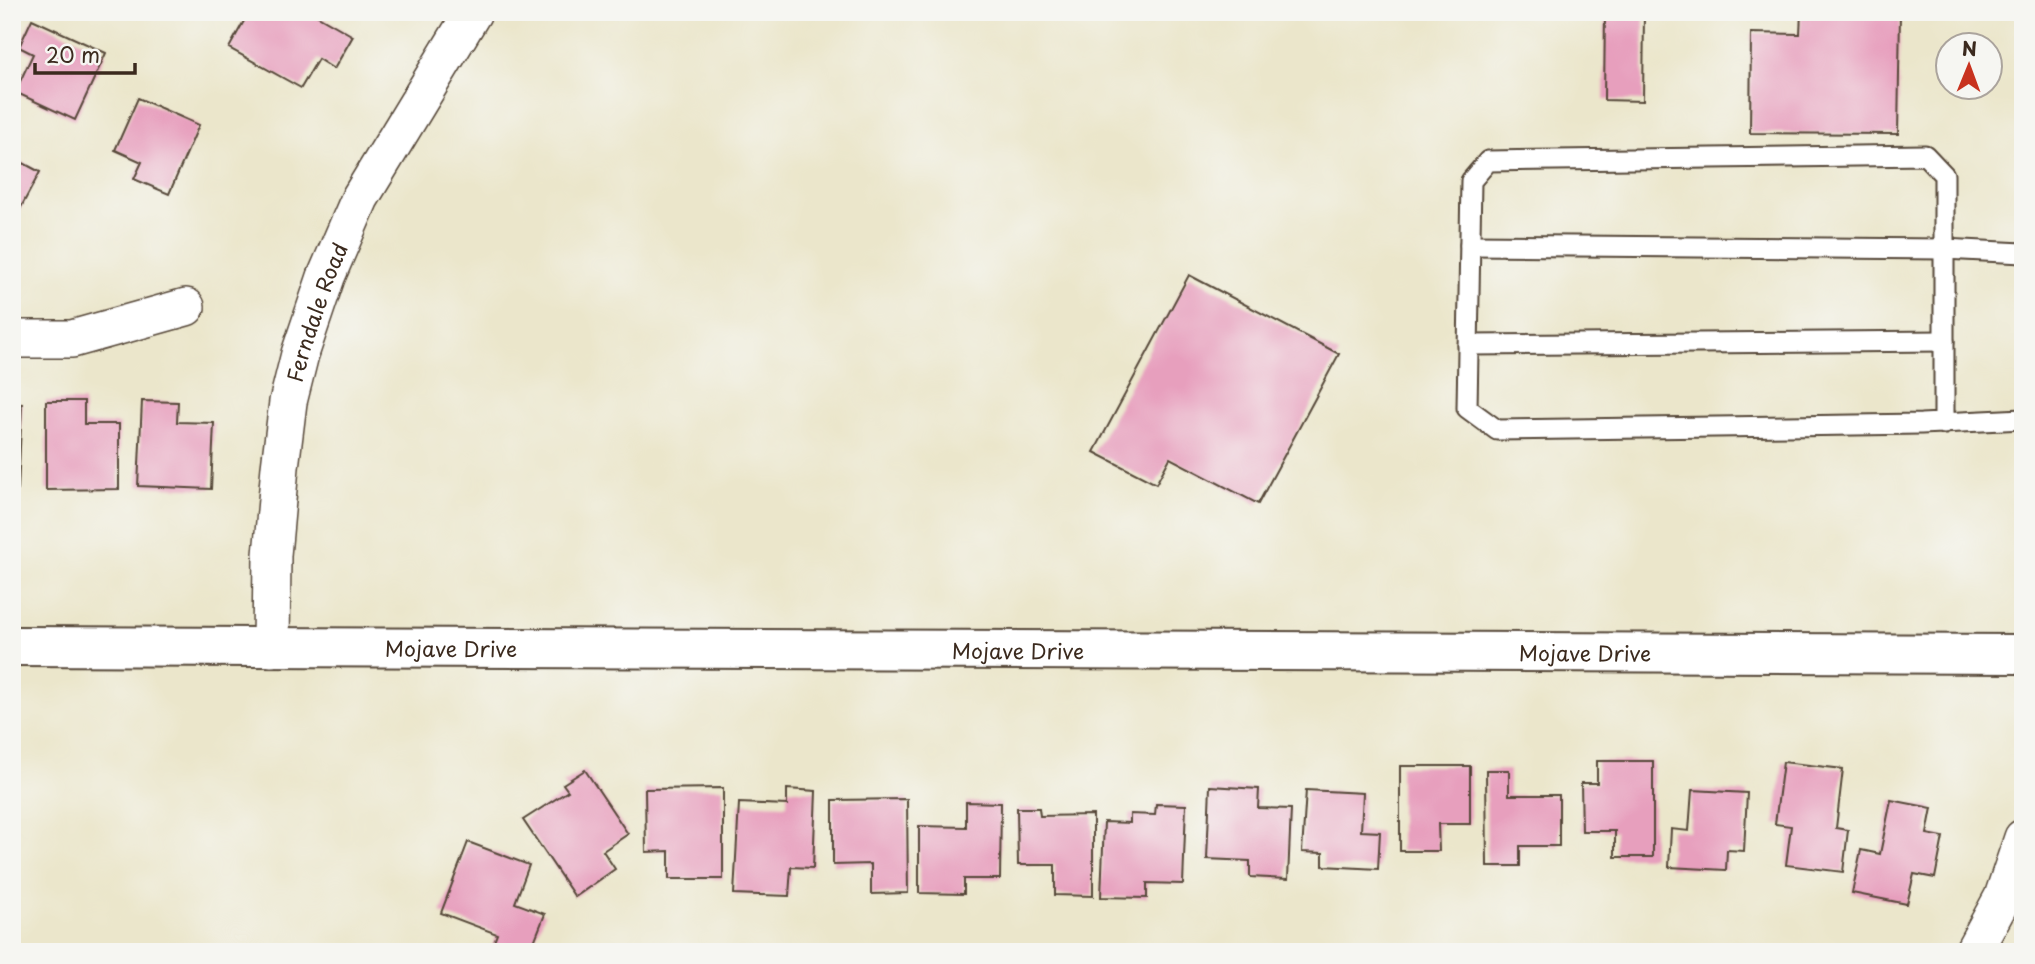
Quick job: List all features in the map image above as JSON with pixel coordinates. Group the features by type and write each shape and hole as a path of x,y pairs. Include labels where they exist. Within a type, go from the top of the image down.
{"main road":[{"name":"Mojave Drive","path":"12,646 2023,654"}],"street":[{"name":"Ferndale Road","path":"271,648 272,555 280,467 288,401 300,354 326,278 360,198 473,12"},
{"path":"12,339 72,339 187,307"},
{"path":"1973,952 2003,898 2023,838"}],"lane":[{"path":"1944,424 1944,175 1925,155 1489,161 1471,181 1467,408 1497,430 1921,425 1944,424 2023,419"},
{"path":"1469,245 2023,253"},
{"path":"1468,345 1944,341"}],"building":[{"path":"249,12 311,12 353,36 334,69 318,59 301,88 229,48"},
{"path":"1605,12 1644,12 1643,101 1604,100"},
{"path":"1801,12 1900,12 1898,134 1750,133 1751,33 1800,34"},
{"path":"32,19 106,53 75,120 15,92 33,54 19,47"},
{"path":"138,98 199,125 169,194 134,179 142,162 115,150"},
{"path":"12,157 40,172 12,224"},
{"path":"1189,275 1339,354 1258,504 1170,458 1156,484 1094,452"},
{"path":"46,401 84,401 84,424 119,424 119,489 46,490"},
{"path":"142,401 178,402 177,422 214,423 211,489 138,486"},
{"path":"12,403 22,404 18,490 12,490"},
{"path":"1597,761 1653,761 1653,857 1615,857 1615,831 1582,831 1581,783 1597,783"},
{"path":"1783,762 1843,769 1836,828 1848,830 1843,872 1786,865 1791,826 1775,824"},
{"path":"1400,766 1470,766 1470,824 1438,824 1439,851 1400,851"},
{"path":"585,770 628,834 603,851 615,869 575,897 523,820 568,791 563,784"},
{"path":"1486,770 1509,770 1509,795 1559,795 1559,846 1520,846 1520,866 1487,866"},
{"path":"1210,786 1259,789 1258,808 1291,809 1288,879 1250,877 1250,861 1207,859"},
{"path":"723,788 723,879 669,879 669,851 646,852 645,789"},
{"path":"787,789 816,791 813,868 791,867 789,896 734,894 739,803 787,805"},
{"path":"1306,790 1363,793 1361,831 1380,832 1378,869 1323,866 1323,853 1302,852"},
{"path":"1692,790 1747,793 1744,851 1727,850 1726,870 1669,867 1671,829 1689,831"},
{"path":"907,799 908,893 871,894 871,864 833,865 833,800"},
{"path":"1891,800 1932,808 1927,834 1943,837 1935,878 1914,874 1907,904 1852,893 1861,850 1880,854"},
{"path":"966,802 1001,803 1000,879 964,879 964,894 919,893 919,826 966,827"},
{"path":"1156,804 1186,805 1183,884 1147,883 1147,898 1101,897 1104,822 1130,823 1130,814 1155,815"},
{"path":"1017,808 1039,808 1040,816 1093,815 1093,896 1055,895 1055,865 1018,865"},
{"path":"468,842 529,865 515,903 545,914 530,952 490,952 497,934 441,913"}]}
